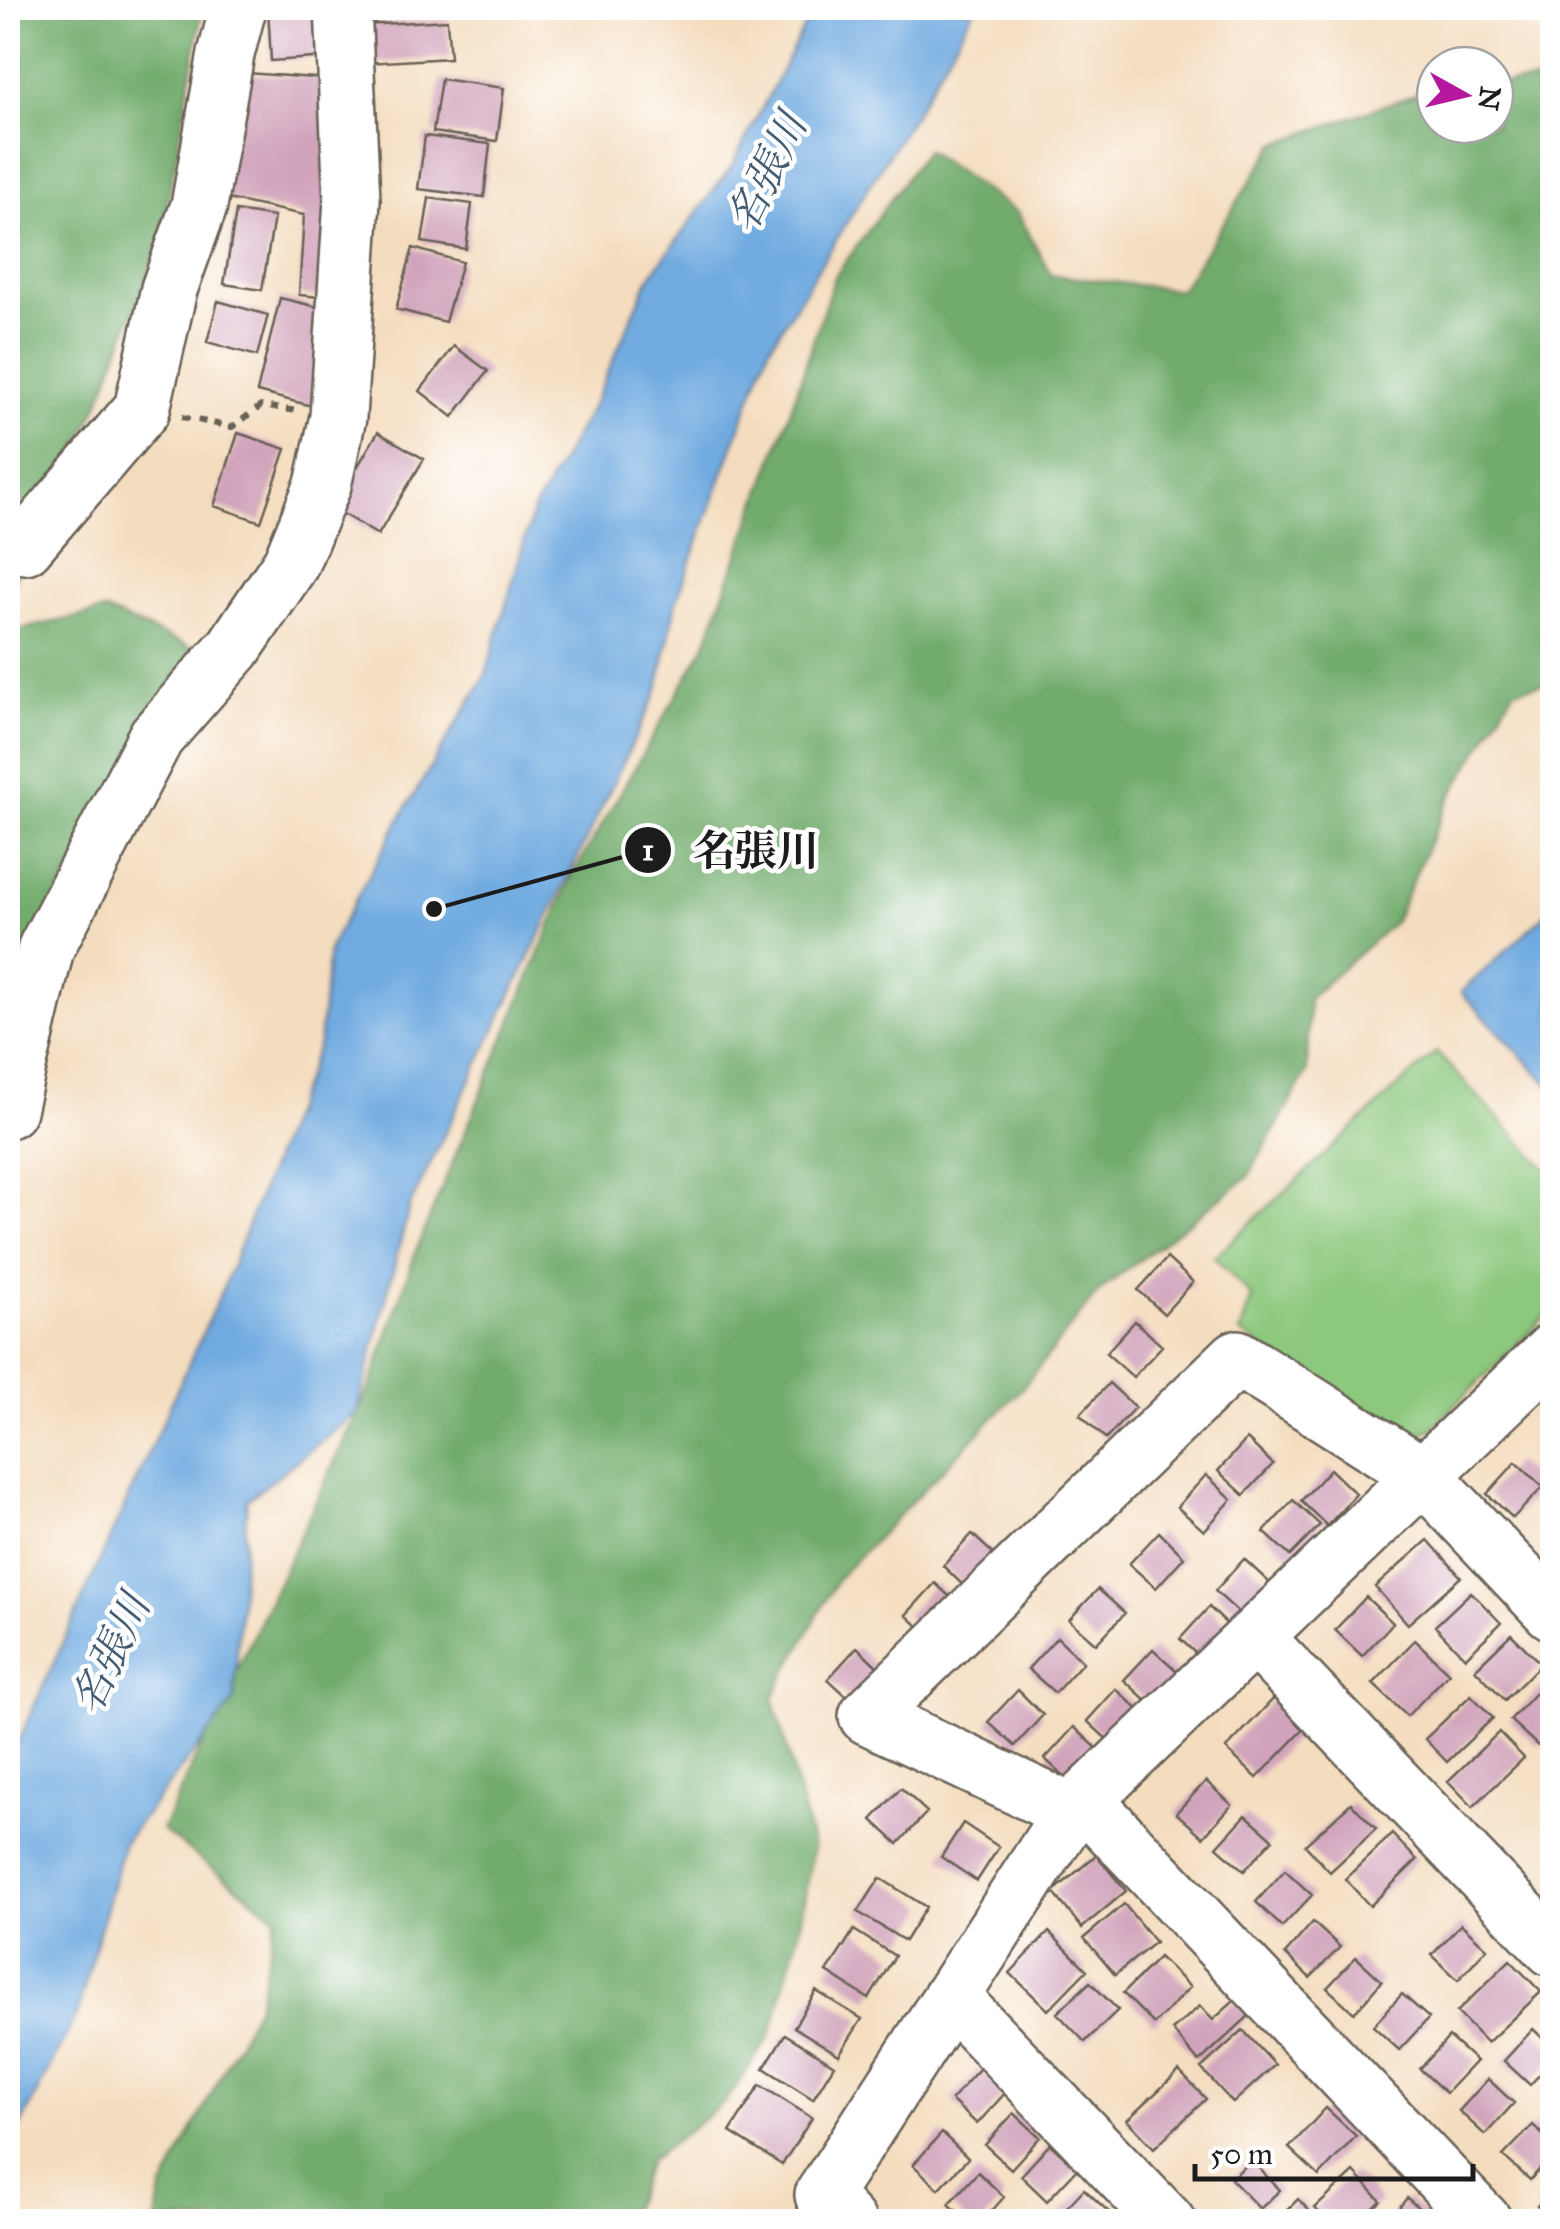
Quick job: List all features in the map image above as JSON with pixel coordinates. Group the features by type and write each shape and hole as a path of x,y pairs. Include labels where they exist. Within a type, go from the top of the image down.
{"street":[{"path":"25,546 142,409 169,289 198,206 238,8"},
{"path":"8,1110 46,948 156,738 234,648 291,564 323,485 338,417 352,200 343,8"},
{"path":"1484,2222 1077,1806 866,1716 1237,1358 1424,1476 1552,1612"},
{"path":"848,2222 823,2195 1077,1806 1424,1476 1544,1378"},
{"path":"1254,1637 1552,1948"},
{"path":"951,1997 1167,2222"}],"path":[{"path":"142,409 232,427 262,406 338,417"}],"green space":[{"path":"8,8 203,8 161,238 100,401 8,593"},
{"path":"1552,81 1552,682 1514,690 1446,805 1394,922 1309,998 1307,1072 1248,1177 1099,1291 1024,1386 838,1578 773,1697 813,1847 798,1936 770,2037 725,2102 649,2161 627,2221 156,2222 162,2190 258,2003 276,1917 162,1830 370,1386 417,1248 570,880 705,646 834,278 926,150 1018,213 1051,275 1180,290 1275,144 1415,94 1415,145 1515,145 1515,83"},
{"path":"105,611 193,648 8,986 8,632"},
{"path":"1436,1052 1552,1175 1552,1310 1430,1430 1407,1439 1240,1333 1252,1297 1214,1257"}],"water":[{"path":"814,8 975,8 769,348 676,602 658,690 409,1208 357,1413 247,1500 234,1701 124,1842 77,2013 8,2146 8,1764 223,1288 319,1043 329,948 406,808 485,677 533,511 595,401 649,278 732,166"},
{"path":"1552,908 1552,1088 1461,992"}],"building":[{"path":"268,8 325,8 328,57 271,61"},
{"path":"447,20 450,58 367,63 364,25"},
{"path":"247,73 341,80 339,299 299,295 304,215 223,198"},
{"path":"441,79 504,88 497,141 433,132"},
{"path":"425,136 490,144 484,197 418,189"},
{"path":"429,198 472,204 466,249 422,242"},
{"path":"236,211 274,217 262,290 224,284"},
{"path":"413,248 462,262 445,322 396,309"},
{"path":"280,298 335,311 312,406 257,392"},
{"path":"218,301 268,315 257,356 207,342"},
{"path":"454,346 488,371 453,417 420,391"},
{"path":"378,432 424,459 378,535 333,508"},
{"path":"238,433 286,449 261,522 214,506"},
{"path":"1167,1258 1193,1282 1164,1314 1138,1290"},
{"path":"1135,1321 1162,1346 1133,1377 1106,1353"},
{"path":"1109,1383 1135,1407 1106,1439 1080,1415"},
{"path":"1247,1439 1273,1464 1244,1495 1218,1471"},
{"path":"1516,1462 1543,1487 1513,1518 1487,1494"},
{"path":"1330,1469 1356,1494 1327,1526 1301,1501"},
{"path":"1206,1475 1232,1499 1204,1531 1177,1507"},
{"path":"1293,1500 1320,1525 1290,1556 1264,1532"},
{"path":"1159,1532 1184,1557 1156,1588 1129,1564"},
{"path":"972,1534 999,1559 969,1591 943,1566"},
{"path":"1428,1540 1461,1577 1408,1624 1375,1587"},
{"path":"1244,1559 1271,1584 1241,1615 1215,1591"},
{"path":"935,1583 961,1607 932,1639 906,1615"},
{"path":"1098,1589 1125,1613 1096,1644 1069,1620"},
{"path":"1471,1592 1501,1623 1465,1658 1435,1626"},
{"path":"1366,1597 1393,1623 1362,1656 1335,1630"},
{"path":"1209,1607 1235,1632 1206,1663 1180,1639"},
{"path":"1511,1634 1541,1664 1505,1700 1475,1669"},
{"path":"1057,1637 1083,1662 1055,1693 1028,1669"},
{"path":"1415,1640 1449,1673 1407,1716 1373,1684"},
{"path":"857,1647 883,1672 854,1703 828,1679"},
{"path":"1153,1649 1179,1673 1150,1704 1124,1680"},
{"path":"1552,1675 1552,1730 1538,1746 1510,1720"},
{"path":"1116,1689 1142,1713 1113,1745 1087,1721"},
{"path":"1018,1690 1043,1715 1015,1746 988,1722"},
{"path":"1278,1694 1309,1724 1257,1778 1226,1749"},
{"path":"1471,1695 1493,1718 1447,1762 1425,1739"},
{"path":"1074,1727 1100,1751 1071,1783 1045,1759"},
{"path":"1499,1732 1524,1758 1473,1807 1448,1781"},
{"path":"1206,1781 1232,1805 1203,1837 1176,1813"},
{"path":"901,1788 927,1812 898,1844 872,1820"},
{"path":"1351,1803 1376,1829 1330,1872 1305,1845"},
{"path":"1246,1815 1273,1839 1244,1871 1217,1847"},
{"path":"963,1823 999,1847 977,1881 941,1857"},
{"path":"1392,1834 1417,1860 1370,1906 1345,1879"},
{"path":"1096,1855 1126,1891 1082,1928 1053,1892"},
{"path":"1285,1870 1312,1895 1282,1927 1256,1902"},
{"path":"880,1878 926,1907 905,1941 858,1912"},
{"path":"1124,1904 1155,1942 1115,1975 1084,1938"},
{"path":"1313,1922 1340,1947 1310,1978 1285,1954"},
{"path":"1461,1924 1487,1948 1458,1980 1432,1955"},
{"path":"854,1930 895,1956 869,1999 827,1972"},
{"path":"1049,1932 1087,1970 1048,2010 1010,1973"},
{"path":"1159,1957 1190,1987 1154,2024 1123,1993"},
{"path":"1356,1957 1382,1981 1354,2013 1327,1988"},
{"path":"1510,1960 1541,1992 1487,2043 1457,2012"},
{"path":"1090,1982 1118,2010 1085,2042 1057,2013"},
{"path":"816,1991 862,2019 839,2055 794,2027"},
{"path":"1402,1994 1429,2018 1399,2050 1373,2026"},
{"path":"1235,2000 1249,2016 1199,2062 1172,2030 1200,2006 1213,2020"},
{"path":"1533,2029 1552,2047 1552,2060 1530,2085 1504,2061"},
{"path":"1243,2030 1275,2065 1233,2103 1201,2068"},
{"path":"785,2034 834,2065 813,2099 764,2068"},
{"path":"1449,2037 1476,2061 1446,2093 1420,2069"},
{"path":"980,2068 1006,2092 977,2124 951,2100"},
{"path":"1179,2071 1206,2099 1154,2148 1127,2120"},
{"path":"1488,2079 1514,2103 1485,2135 1459,2111"},
{"path":"760,2085 812,2118 782,2165 730,2132"},
{"path":"1326,2108 1356,2136 1319,2176 1289,2148"},
{"path":"1014,2113 1040,2137 1011,2169 985,2145"},
{"path":"1533,2125 1552,2144 1552,2155 1530,2180 1503,2156"},
{"path":"942,2133 968,2158 939,2189 913,2165"},
{"path":"1050,2144 1077,2169 1047,2201 1021,2176"},
{"path":"1251,2160 1280,2190 1260,2209 1231,2179"},
{"path":"978,2172 1004,2197 982,2222 968,2222 949,2204"},
{"path":"1354,2172 1381,2201 1359,2222 1328,2222 1315,2208"},
{"path":"1084,2189 1110,2213 1102,2222 1053,2222"},
{"path":"1552,2189 1552,2221 1537,2206"},
{"path":"1407,2198 1435,2222 1387,2222"},
{"path":"1298,2199 1320,2222 1275,2222"}],"place":[{"name":"名張川","path":"434,909"}]}
